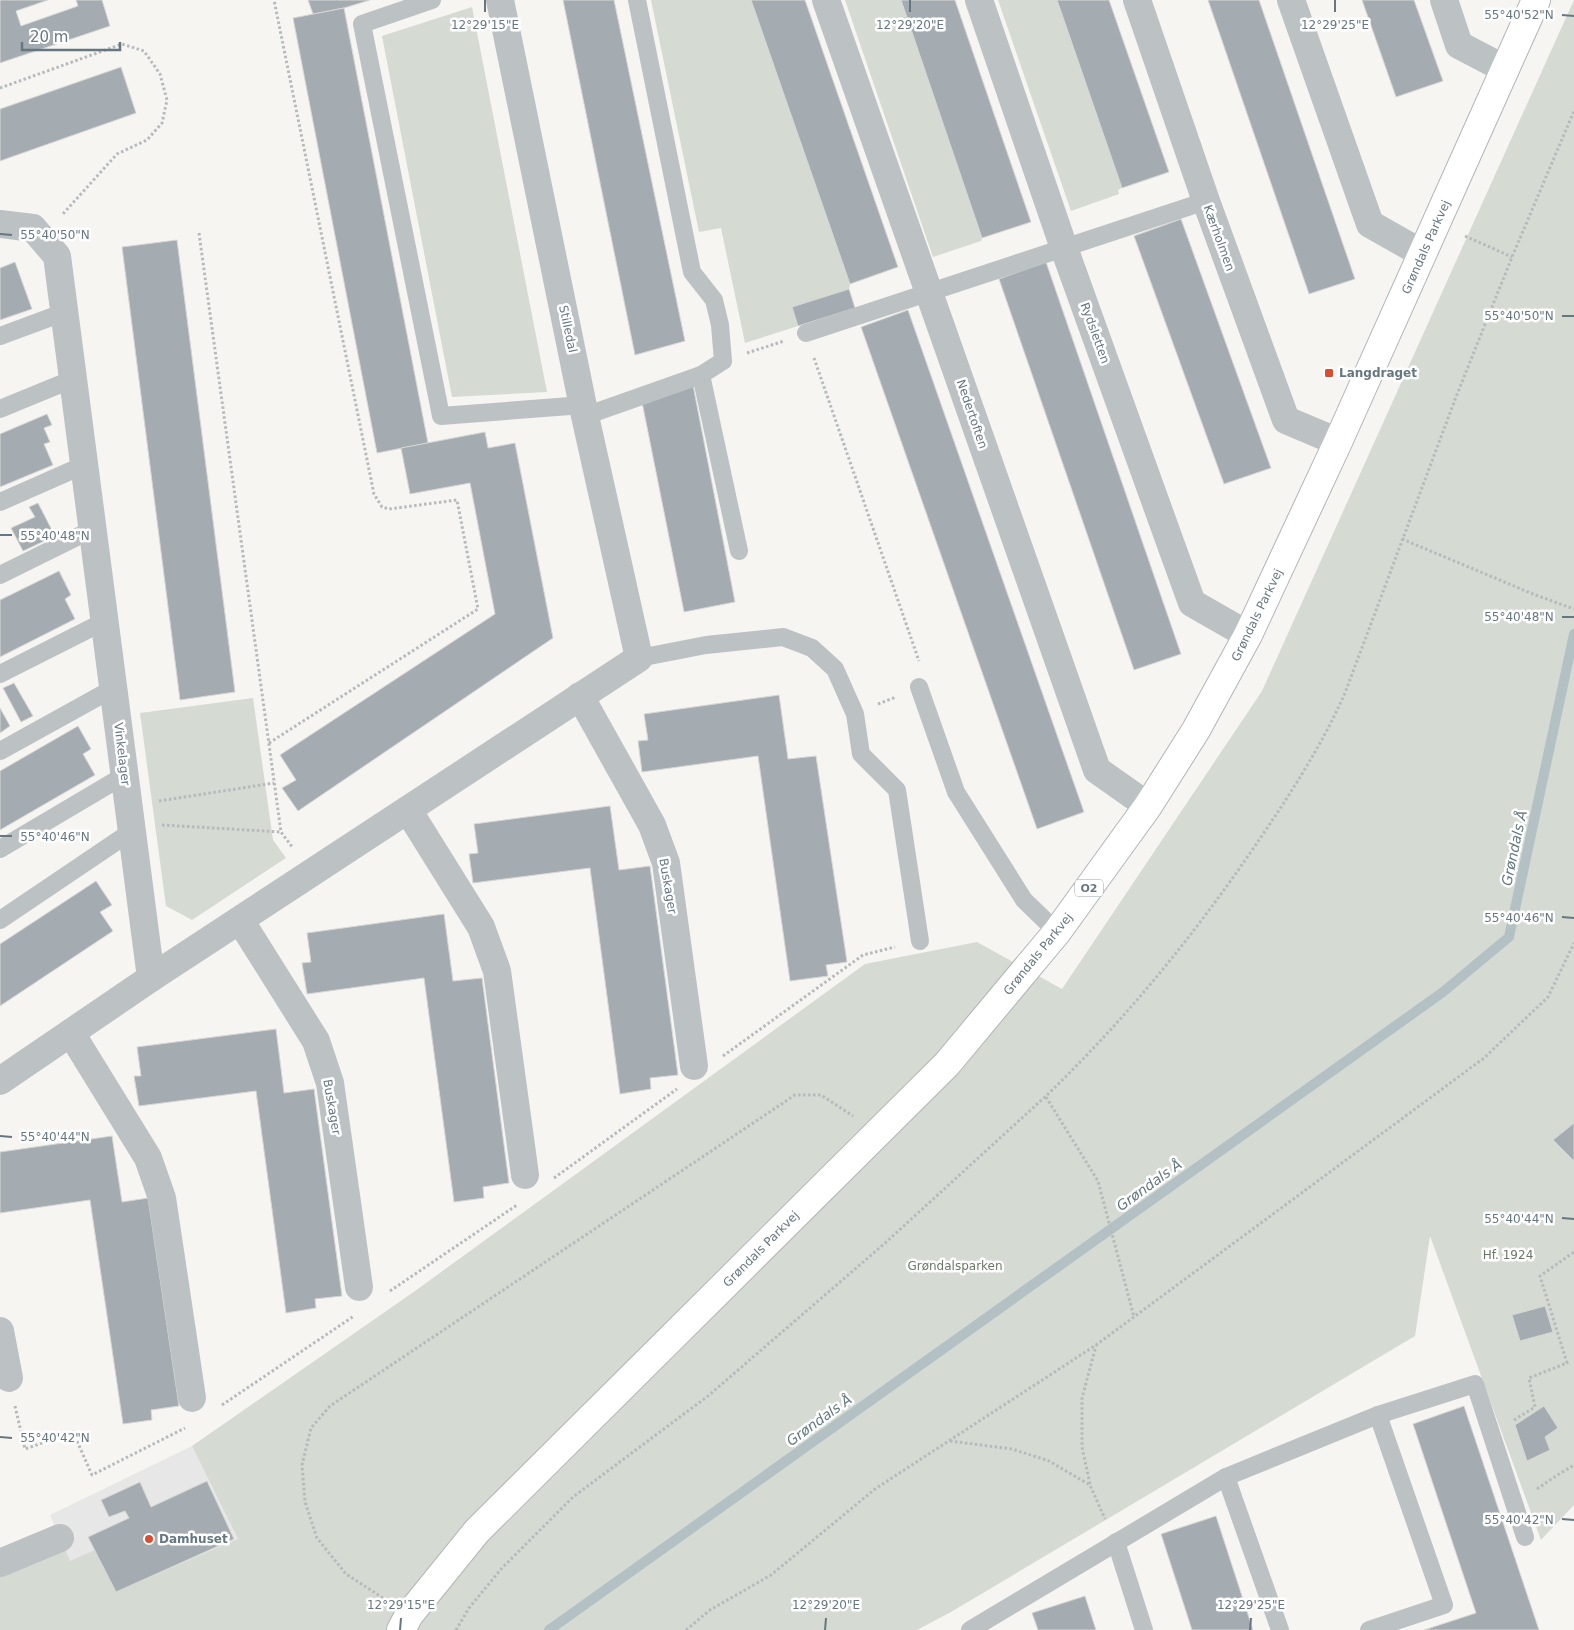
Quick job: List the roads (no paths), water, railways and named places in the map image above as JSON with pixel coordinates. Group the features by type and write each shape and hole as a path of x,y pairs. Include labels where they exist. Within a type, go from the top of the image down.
{"main road":[{"name":"Grøndals Parkvej","path":"405,1623 477,1531 947,1064 1057,932 1148,806 1196,730 1248,635 1338,442 1536,0"}],"street":[{"name":"Stilledal","path":"500,0 584,411 639,658"},
{"name":"Nedertoften","path":"826,0 1097,770 1148,806"},
{"name":"Rydsletten","path":"979,0 1064,248 1192,603 1248,635"},
{"name":"Kærholmen","path":"1137,0 1206,201 1286,420 1338,442"},
{"path":"1291,0 1370,224 1423,254"},
{"path":"1444,0 1460,45 1505,69"},
{"name":"Vinkelager","path":"0,224 33,228 57,256 151,978"},
{"path":"0,1080 151,978 639,658"},
{"name":"Buskager","path":"580,696 652,825 666,863 688,1076"},
{"path":"408,810 481,927 497,971 525,1175"},
{"name":"Buskager","path":"240,920 316,1041 330,1083 359,1287"},
{"path":"71,1033 148,1158 162,1198 192,1398"},
{"path":"0,1331 9,1378"},
{"path":"0,1563 60,1538"}],"lane":[{"path":"432,0 362,24 441,416 584,411 701,376 723,361 720,325 714,300 692,272 637,0"},
{"path":"806,333 1206,201"},
{"path":"0,336 64,312"},
{"path":"701,376 739,551"},
{"path":"0,409 73,379"},
{"path":"0,502 84,465"},
{"path":"0,575 93,529"},
{"path":"0,674 105,621"},
{"path":"639,658 706,645 783,638 812,648 835,670 855,714 860,754 898,790 920,942"},
{"path":"919,687 956,792 1024,900 1057,932"},
{"path":"0,751 114,688"},
{"path":"0,849 125,775"},
{"path":"0,920 131,820"},
{"path":"981,1627 1116,1542 1226,1477 1378,1416 1475,1384 1525,1537"},
{"path":"1369,1630 1444,1605 1378,1416"},
{"path":"1226,1477 1280,1630"},
{"path":"1116,1542 1144,1630"}],"waterway":[{"name":"Grøndals Å","path":"549,1630 1443,992 1509,937 1574,634"}],"place":[{"name":"Langdraget","path":"1329,373"},
{"name":"Damhuset","path":"149,1539"}],"park label":[{"name":"Hf. 1924","path":"1508,1255"},
{"name":"Grøndalsparken","path":"955,1266"}]}
